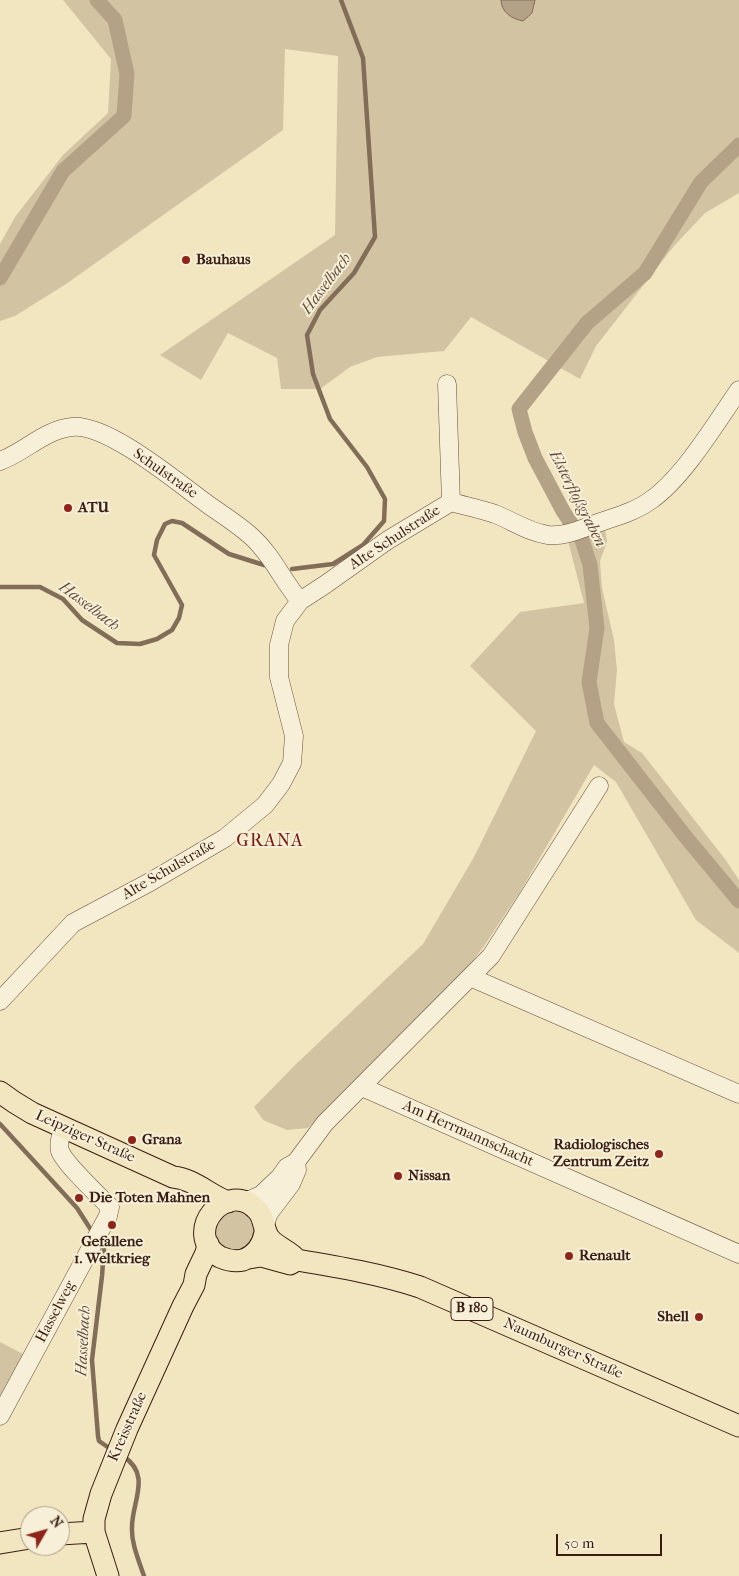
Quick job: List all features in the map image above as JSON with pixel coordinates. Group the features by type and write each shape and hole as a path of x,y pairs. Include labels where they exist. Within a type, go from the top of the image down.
{"main road":[{"name":"Leipziger Straße","path":"0,1092 62,1132 173,1177 184,1178 216,1198 237,1202"},
{"name":"Leipziger Straße","path":"173,1177 195,1200 203,1213 207,1233"},
{"path":"237,1202 258,1211 265,1228 261,1247 239,1259 217,1254 207,1233 214,1209 237,1202"},
{"name":"Naumburger Straße","path":"265,1228 271,1240 292,1253 297,1260"},
{"name":"Kreisstraße","path":"108,1576 94,1532 94,1519 97,1507 123,1439 194,1285 196,1274 206,1253 207,1233"},
{"name":"Naumburger Straße","path":"239,1259 261,1256 290,1264 297,1260 368,1272 420,1287 739,1426"},
{"name":"Kreisstraße","path":"194,1285 206,1280 220,1265 239,1259"},
{"path":"70,1533 94,1532"},
{"path":"0,1543 20,1540"}],"street":[{"name":"Alte Schulstraße","path":"447,384 451,502"},
{"name":"Alte Schulstraße","path":"0,1002 73,923 150,882 225,838 265,805 281,784 292,763 294,736 279,677 278,645 284,622 300,601 388,540 451,502 495,514 522,528 549,535 570,532 635,509 652,500 669,484 688,461 739,390"},
{"name":"Schulstraße","path":"0,461 14,456 56,430 73,427 82,428 112,438 145,458 252,537 281,572 288,587 300,601"},
{"path":"237,1202 261,1195 280,1177 287,1167 296,1162 325,1123 493,954 599,786"},
{"path":"470,977 739,1094"},
{"name":"Am Herrmannschacht","path":"362,1087 739,1254"},
{"name":"Hasselweg","path":"0,1416 108,1216 110,1207 59,1149 62,1132"},
{"path":"265,1228 277,1202 291,1184 297,1170 296,1162"}],"shaded area":[{"path":"63,0 501,0 501,5 532,13 535,0 739,0 739,193 705,213 674,246 596,346 580,379 471,317 444,351 377,357 350,367 320,389 281,389 277,358 228,333 201,380 160,355 335,235 338,56 285,49 283,130 66,284 15,316 0,321 0,244 15,217 63,155 108,113 111,59"},
{"path":"501,0 535,0 532,13 523,21 515,19 508,14 501,4"},
{"path":"605,529 607,542 600,561 602,588 614,640 617,670 614,704 624,742 642,753 725,859 739,880 739,953 696,920 616,782 594,765 520,892 484,946 461,976 308,1128 287,1130 263,1120 254,1107 295,1065 423,944 474,857 536,731 470,666 520,612 584,603 568,541"},
{"path":"233,1211 242,1213 250,1218 256,1229 248,1248 232,1253 217,1244 214,1227 224,1213"},
{"path":"0,1342 25,1355 0,1400"}],"waterway":[{"name":"Elsterfloßgraben","path":"0,278 63,171 124,116 127,74 115,20 97,0"},
{"name":"Hasselbach","path":"292,569 333,564 363,545 384,521 385,499 367,467 330,419 313,374 307,335 320,310 354,273 375,237 363,58 341,0"},
{"name":"Elsterfloßgraben","path":"739,145 701,182 645,273 587,323 519,409 535,458 563,511 582,540 590,565 597,628 589,682 597,723 685,836 739,901"},
{"name":"Hasselbach","path":"0,587 40,587 63,599 82,620 117,643 140,644 157,639 172,630 179,618 182,605 154,555 157,540 165,524 172,521 182,523 229,554 264,565"},
{"name":"Hasselbach","path":"0,1124 77,1208 93,1233"},
{"name":"Hasselbach","path":"99,1241 104,1249 92,1360 99,1441 112,1450"},
{"name":"Hasselbach","path":"123,1456 132,1463 137,1471 139,1480 132,1533 144,1576"}],"place":[{"name":"Bauhaus","path":"186,260"},
{"name":"ATU","path":"68,508"},
{"name":"Grana","path":"132,1140"},
{"name":"Radiologisches Zentrum Zeitz","path":"659,1154"},
{"name":"Nissan","path":"398,1176"},
{"name":"Die Toten Mahnen","path":"79,1198"},
{"name":"Gefallene 1. Weltkrieg","path":"112,1225"},
{"name":"Renault","path":"569,1256"},
{"name":"Shell","path":"699,1317"}],"district":[{"name":"GRANA","path":"270,842"}]}
